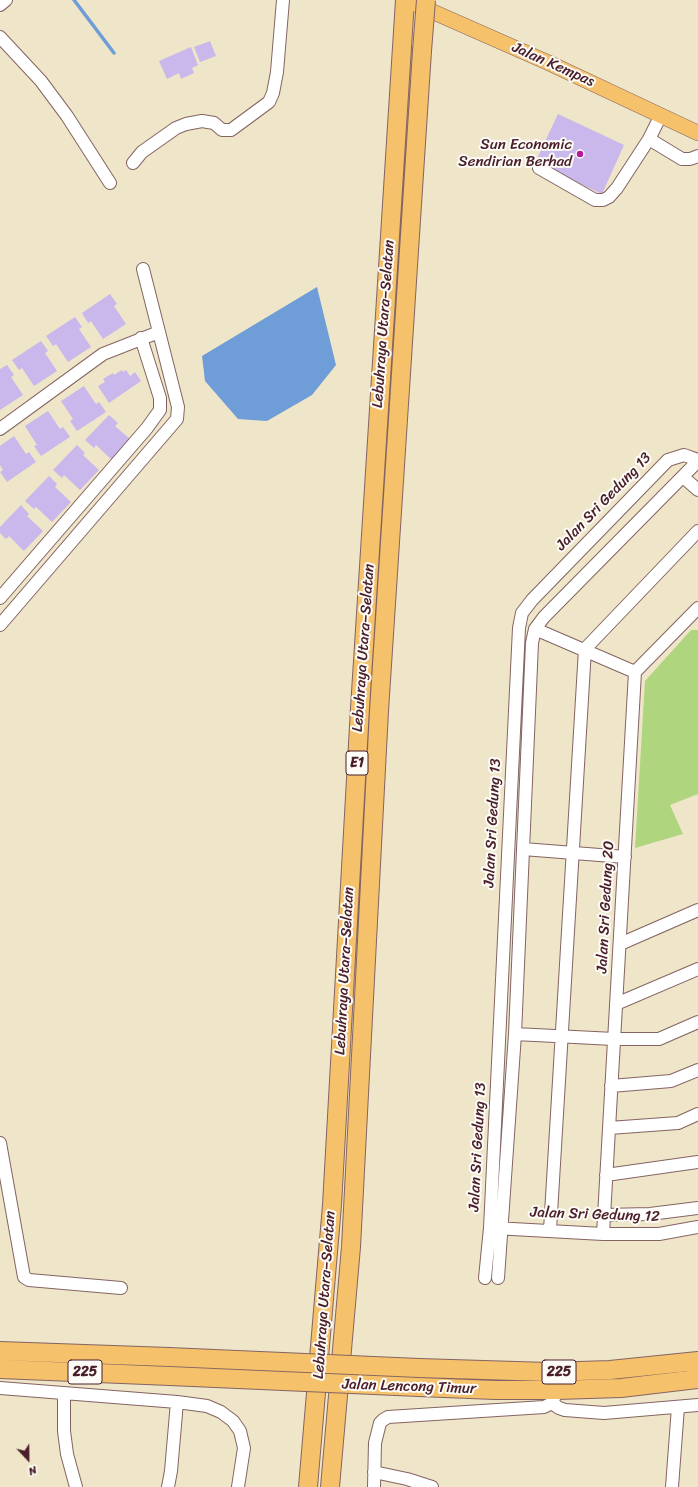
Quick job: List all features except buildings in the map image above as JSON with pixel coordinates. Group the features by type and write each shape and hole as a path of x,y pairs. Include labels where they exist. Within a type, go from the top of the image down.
{"highway":[{"name":"Lebuhraya Utara–Selatan","path":"308,1487 332,1205 360,708 402,39 406,0"},
{"name":"Lebuhraya Utara–Selatan","path":"330,1487 351,1247 379,711 426,0"},
{"name":"Jalan Lencong Timur","path":"0,1351 548,1372 610,1370 698,1361"},
{"name":"Jalan Lencong Timur","path":"0,1369 495,1390 555,1397 698,1379"}],"main road":[{"name":"Jalan Kempas","path":"406,0 549,63 698,132"}],"street":[{"path":"0,5 6,0"},
{"path":"133,163 142,152 176,128 186,124 202,121 214,123 222,130 231,130 269,102 273,93 277,72 283,0"},
{"path":"0,37 41,81 67,116 110,183"},
{"path":"539,168 595,200 603,200 609,197 617,188 649,139 661,115"},
{"path":"649,139 682,159 690,160 698,156"},
{"path":"1,623 175,423 178,408 143,269"},
{"path":"0,429 103,354 160,332"},
{"path":"0,598 152,423 160,410 160,398 142,338"},
{"name":"Jalan Sri Gedung 13","path":"485,1278 490,1228 519,628 522,613 532,600 668,460 684,455 698,461 549,612 535,629 532,643 515,1034 498,1278"},
{"path":"683,477 698,490"},
{"path":"550,1230 584,649 698,531"},
{"path":"535,629 635,672 698,608"},
{"name":"Jalan Sri Gedung 20","path":"603,1234 635,672"},
{"path":"523,849 624,858"},
{"path":"620,944 698,910"},
{"path":"616,1004 698,969"},
{"path":"515,1034 614,1039 659,1039 698,1022"},
{"path":"611,1086 670,1081 698,1070"},
{"path":"609,1128 678,1123 698,1114"},
{"path":"0,1143 24,1277 29,1280 121,1288"},
{"path":"606,1175 693,1164 698,1162"},
{"name":"Jalan Sri Gedung 12","path":"604,1215 650,1214 698,1208"},
{"name":"Jalan Sri Gedung 12","path":"490,1228 603,1234 659,1234 698,1227"},
{"path":"0,1388 177,1402 207,1406 221,1412 233,1421 240,1431 244,1448 238,1487"},
{"path":"64,1393 64,1431 67,1454 76,1487"},
{"path":"374,1487 375,1443 380,1423 388,1417 544,1407 555,1397 559,1408 565,1410 598,1413 698,1405"},
{"path":"168,1487 171,1472 177,1402"},
{"path":"672,1487 678,1407"},
{"path":"374,1472 407,1479 432,1487"}],"green space":[{"path":"691,630 698,630 698,794 670,805 683,834 635,848 645,681"}],"water":[{"path":"317,287 336,365 312,395 267,421 238,419 205,381 202,356"}],"waterway":[{"path":"74,0 114,53"}],"place":[{"name":"Sun Economic Sendirian Berhad","path":"580,154"}]}
